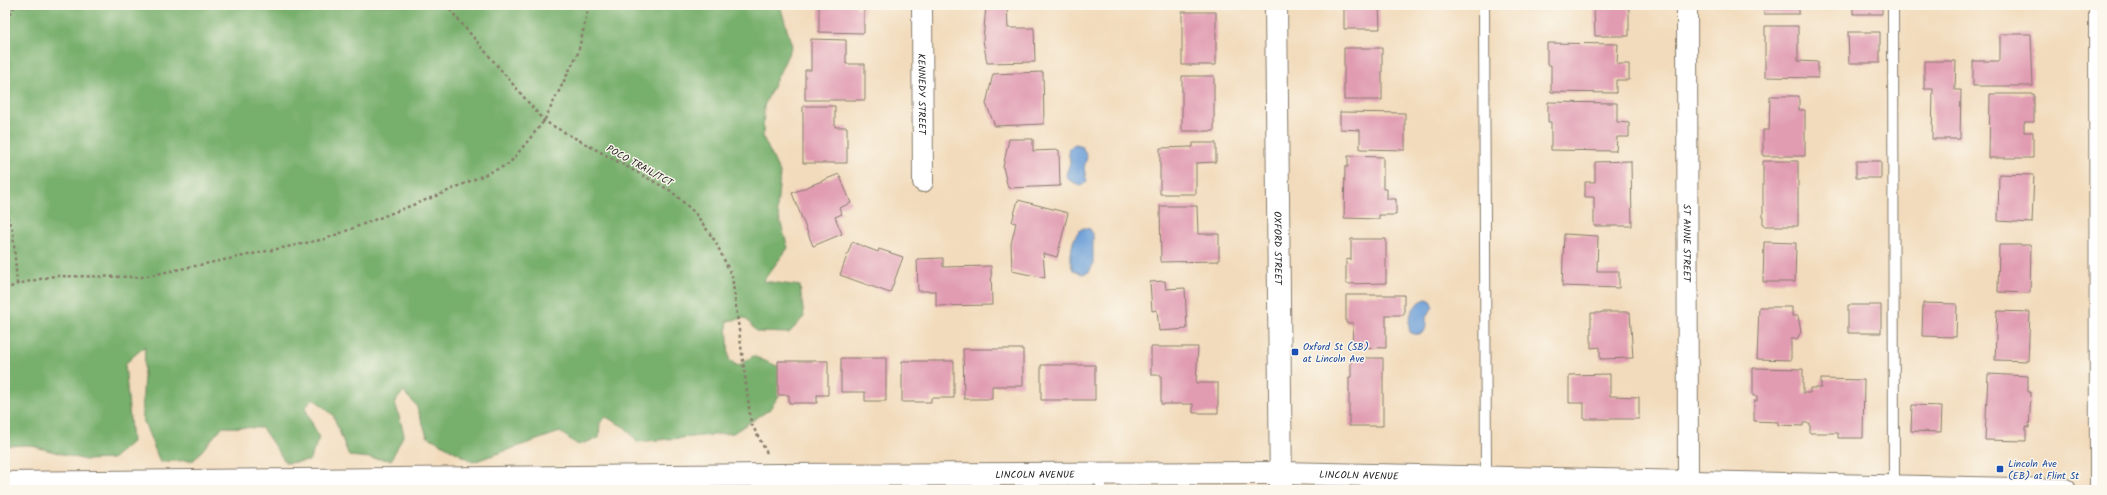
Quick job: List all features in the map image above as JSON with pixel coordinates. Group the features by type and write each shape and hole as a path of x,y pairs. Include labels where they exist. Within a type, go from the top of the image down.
{"main road":[{"name":"OXFORD STREET","path":"1276,5 1281,482"},
{"name":"LINCOLN AVENUE","path":"5,483 28,486 778,475 1101,482 1281,482 1486,477 2065,490"}],"street":[{"name":"KENNEDY STREET","path":"922,5 923,182"},
{"name":"ST ANNE STREET","path":"1687,5 1688,482"},
{"path":"2099,5 2100,490"}],"lane":[{"path":"1484,5 1486,477"},
{"path":"1893,5 1894,486"}],"path":[{"path":"5,25 15,5"},
{"name":"POCO TRAIL/TCT","path":"446,5 544,121 672,191 695,213 715,241 732,276 751,423 768,455"},
{"path":"5,290 17,284 54,276 142,277 325,239 441,194 509,164 544,121 578,53 589,5"},
{"path":"5,211 13,231 17,284"}],"green space":[{"path":"5,5 780,5 792,46 764,106 763,137 780,173 777,210 788,248 763,281 800,286 804,317 789,333 757,332 745,318 727,321 729,360 738,366 753,356 782,368 785,387 769,410 733,433 637,442 626,428 606,417 600,423 599,438 578,445 560,432 473,462 427,436 416,405 403,392 395,402 404,434 391,460 349,456 333,415 313,398 305,408 319,438 309,461 286,463 262,428 222,427 194,460 160,462 142,417 145,346 125,364 132,442 112,459 85,460 28,445 5,446"}],"water":[{"path":"1075,144 1082,146 1087,157 1084,168 1087,182 1081,186 1069,180 1066,175 1070,162 1068,149"},
{"path":"1084,228 1090,229 1093,234 1093,265 1089,272 1082,274 1073,270 1071,253 1077,234"},
{"path":"1426,299 1430,300 1433,307 1426,317 1426,327 1424,332 1413,334 1410,332 1409,327 1410,317 1417,304"}],"building":[{"path":"819,5 856,5 856,8 864,8 864,33 819,32"},
{"path":"1344,5 1379,5 1380,29 1344,29"},
{"path":"1572,5 1627,5 1627,9 1629,9 1629,36 1595,36 1594,8 1572,8"},
{"path":"1764,5 1799,5 1799,14 1764,14"},
{"path":"1853,5 1882,5 1882,14 1853,14"},
{"path":"1931,5 1959,5 1959,7 1931,7"},
{"path":"986,6 1007,6 1008,28 1034,28 1035,62 987,63 983,40"},
{"path":"1182,12 1216,12 1216,65 1182,65"},
{"path":"1765,26 1798,26 1798,61 1818,62 1818,78 1765,77"},
{"path":"1848,32 1880,32 1880,63 1849,63"},
{"path":"2000,34 2031,34 2033,86 1973,86 1973,61 2000,61"},
{"path":"811,39 846,40 846,64 865,64 865,100 805,100 805,70 811,70"},
{"path":"1547,43 1618,44 1617,64 1629,64 1629,80 1616,80 1616,93 1551,92 1551,65 1547,65"},
{"path":"1344,48 1382,48 1382,100 1344,100"},
{"path":"1924,61 1956,61 1955,90 1961,90 1960,139 1932,139 1933,89 1924,89"},
{"path":"1043,72 1044,124 995,126 986,104 993,74"},
{"path":"1182,76 1214,76 1214,131 1182,131"},
{"path":"1990,94 2034,94 2034,122 2024,122 2024,132 2033,132 2033,158 1989,158"},
{"path":"1770,96 1799,96 1799,110 1805,110 1805,156 1763,156 1763,130 1769,130"},
{"path":"1548,102 1617,103 1617,122 1629,123 1629,137 1617,137 1616,151 1551,150 1551,122 1548,122"},
{"path":"803,106 835,106 835,127 847,127 847,163 803,163"},
{"path":"1340,112 1405,113 1405,150 1360,149 1360,130 1340,129"},
{"path":"1009,139 1033,139 1033,151 1059,150 1060,186 1008,188 1003,167"},
{"path":"1193,143 1216,143 1216,162 1196,163 1196,194 1160,194 1160,148 1193,147"},
{"path":"1348,156 1383,157 1383,189 1387,189 1387,199 1396,199 1396,215 1379,215 1379,219 1344,218 1345,167 1348,167"},
{"path":"1631,161 1632,226 1594,226 1594,197 1585,197 1585,182 1595,182 1595,162"},
{"path":"1763,161 1798,161 1798,226 1763,226"},
{"path":"1856,161 1881,161 1881,178 1856,178"},
{"path":"839,174 851,203 839,208 842,214 835,217 842,234 813,246 792,193"},
{"path":"1999,174 2034,175 2032,223 1998,221"},
{"path":"1018,200 1068,213 1057,257 1043,253 1045,278 1012,271 1011,244 1016,223 1012,222"},
{"path":"1160,206 1197,206 1198,234 1219,234 1219,261 1161,262"},
{"path":"1564,234 1598,236 1597,271 1619,271 1619,288 1562,286"},
{"path":"1351,239 1386,239 1386,283 1346,284 1346,260 1351,259"},
{"path":"852,242 878,252 879,249 903,257 890,293 840,275"},
{"path":"1764,242 1796,243 1795,282 1763,282"},
{"path":"1999,245 2031,245 2030,293 1998,292"},
{"path":"943,258 943,267 991,266 992,305 936,306 936,291 918,291 917,259"},
{"path":"1165,281 1166,289 1185,288 1187,329 1159,331 1157,310 1152,311 1150,282"},
{"path":"1346,295 1404,295 1404,315 1386,315 1386,348 1352,347 1353,323 1346,323"},
{"path":"1923,303 1957,304 1956,337 1922,336"},
{"path":"1848,305 1881,305 1881,333 1848,333"},
{"path":"1759,307 1792,307 1792,316 1798,316 1801,332 1797,339 1791,339 1791,360 1757,359"},
{"path":"1997,311 2030,312 2028,361 1995,360"},
{"path":"1630,312 1633,358 1600,359 1600,347 1591,348 1591,313"},
{"path":"1151,347 1198,347 1196,383 1218,383 1218,413 1193,413 1193,404 1161,404 1161,375 1151,375"},
{"path":"963,349 1023,349 1023,386 992,386 992,399 964,399"},
{"path":"841,358 886,358 886,401 865,401 865,392 841,392"},
{"path":"1351,358 1383,358 1383,426 1349,426 1349,377 1351,377"},
{"path":"778,361 828,361 828,395 817,395 817,403 789,403 789,395 778,395"},
{"path":"902,361 954,361 954,398 931,398 931,402 902,402"},
{"path":"1041,365 1095,365 1095,400 1041,400"},
{"path":"1753,368 1803,369 1803,393 1810,393 1810,388 1821,388 1821,379 1864,380 1863,438 1838,438 1838,433 1810,433 1810,423 1803,423 1803,426 1778,425 1778,422 1754,421 1754,401 1757,401 1757,396 1753,396"},
{"path":"1610,374 1610,396 1639,397 1639,419 1584,419 1584,403 1569,403 1569,375"},
{"path":"1988,374 2028,376 2028,392 2031,392 2029,428 2026,427 2026,441 1985,440"},
{"path":"1912,405 1942,406 1941,432 1911,431"}],"place":[{"name":"Oxford St (SB) at Lincoln Ave","path":"1295,352"},
{"name":"Lincoln Ave (EB) at Flint St","path":"2000,469"}]}
